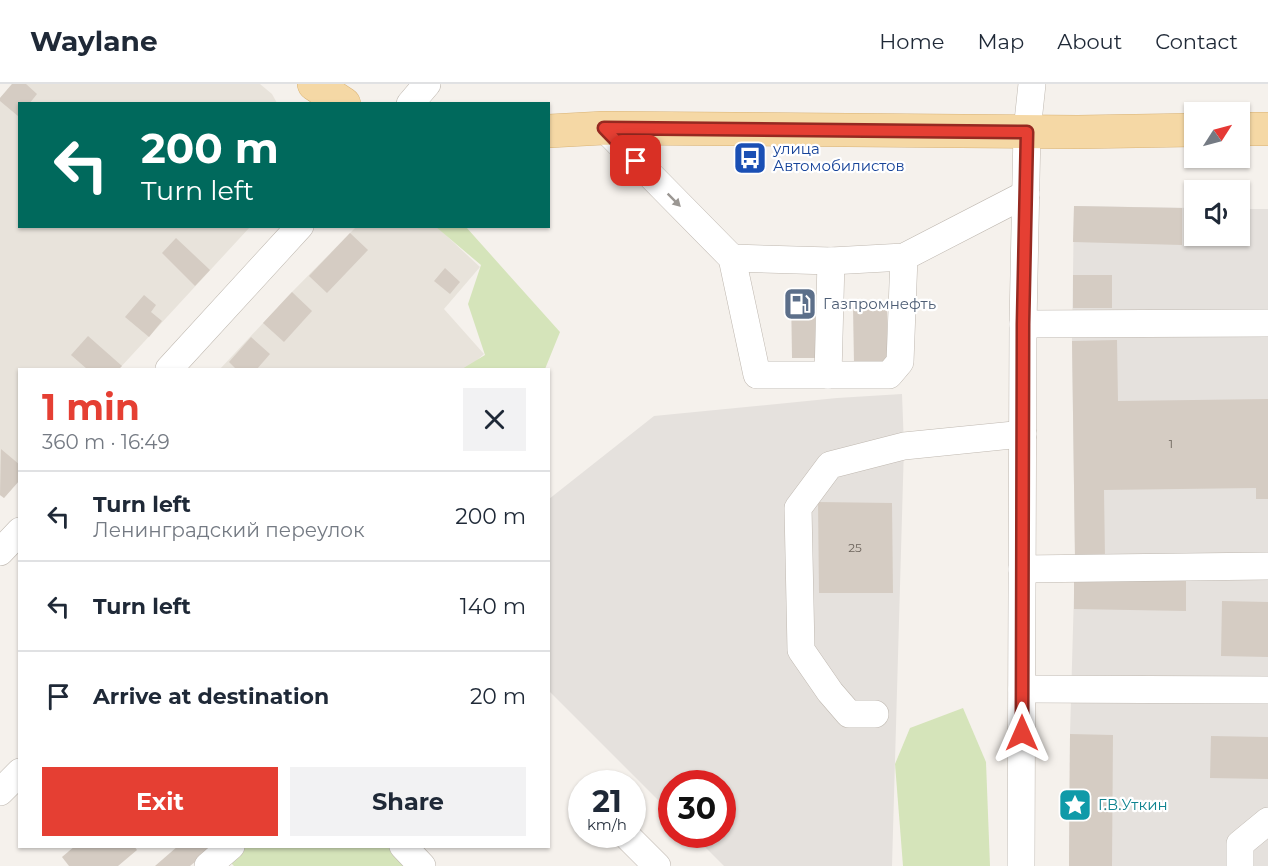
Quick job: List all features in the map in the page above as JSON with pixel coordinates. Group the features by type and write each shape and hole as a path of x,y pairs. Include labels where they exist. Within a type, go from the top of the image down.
{"main road":[{"path":"314,84 341,102"},
{"path":"550,131 604,128 1027,132 1184,130"},
{"path":"1250,129 1268,129"}],"street":[{"path":"412,102 427,84"},
{"path":"1021,866 1023,324 1027,132 1032,84"},
{"path":"604,128 732,258 757,375 889,375 900,362 904,257"},
{"path":"732,258 831,261 904,257 1026,194"},
{"path":"170,368 298,228"},
{"path":"828,375 831,261"},
{"path":"1023,324 1268,323"},
{"path":"875,714 849,714 830,692 801,650 798,508 830,465 904,446 1023,434"},
{"path":"0,552 18,533"},
{"path":"1022,569 1268,566"},
{"path":"1022,689 1268,690"},
{"path":"1240,866 1240,844 1268,822"},
{"path":"208,866 229,848"},
{"path":"405,848 422,866"},
{"path":"639,848 657,866"}],"shaded area":[{"path":"12,84 260,84 272,94 276,102 18,102 18,228 249,228 120,368 18,368 18,481 4,498 0,495 0,98"},
{"path":"1074,206 1184,208 1184,246 1250,246 1250,209 1268,209 1268,866 1069,866 1075,558 1072,341"},
{"path":"355,228 438,228 480,267 444,309 484,354 468,368 221,368"},
{"path":"902,394 904,446 892,866 724,866 706,848 736,848 736,770 658,770 658,800 646,788 646,770 628,770 550,692 550,498 654,416"}],"green space":[{"path":"437,228 467,228 560,332 545,368 464,368 485,355 468,304 481,265"},
{"path":"963,708 986,762 990,866 903,866 895,764 910,728"},
{"path":"242,848 391,848 407,866 234,866 228,860"}],"building":[{"path":"12,84 26,84 37,94 31,102 18,102 18,116 0,101"},
{"path":"1074,206 1182,208 1182,245 1073,242"},
{"path":"350,233 368,250 327,293 309,276"},
{"path":"176,238 210,270 195,286 162,253"},
{"path":"445,268 460,282 450,294 434,281"},
{"path":"1073,275 1112,275 1112,308 1073,308"},
{"path":"292,292 312,311 284,342 263,323"},
{"path":"815,293 816,358 792,358 791,294"},
{"path":"144,295 156,305 151,312 162,321 149,337 125,317"},
{"path":"853,307 887,307 888,364 854,364"},
{"path":"88,336 122,366 120,368 86,368 71,355"},
{"path":"251,337 270,354 258,368 235,368 229,362"},
{"path":"1117,340 1118,401 1268,399 1268,499 1256,499 1256,488 1104,490 1105,558 1075,558 1072,341"},
{"path":"1,449 18,463 18,482 4,498 0,495"},
{"path":"818,502 892,503 893,593 819,593"},
{"path":"1074,579 1186,581 1186,611 1074,609"},
{"path":"1222,601 1268,602 1268,657 1221,656"},
{"path":"1070,734 1113,735 1112,866 1069,866"},
{"path":"1211,736 1268,737 1268,779 1210,778"},
{"path":"73,848 136,848 137,850 118,866 69,866 62,857"},
{"path":"176,848 212,848 190,866 155,866"}],"place":[{"name":"улица Автомобилистов","path":"750,158"},
{"name":"Газпромнефть","path":"800,304"},
{"name":"Г.В.Уткин","path":"1075,805"}],"route":[{"path":"636,161 604,128 1027,132 1023,324 1022,733"}]}
